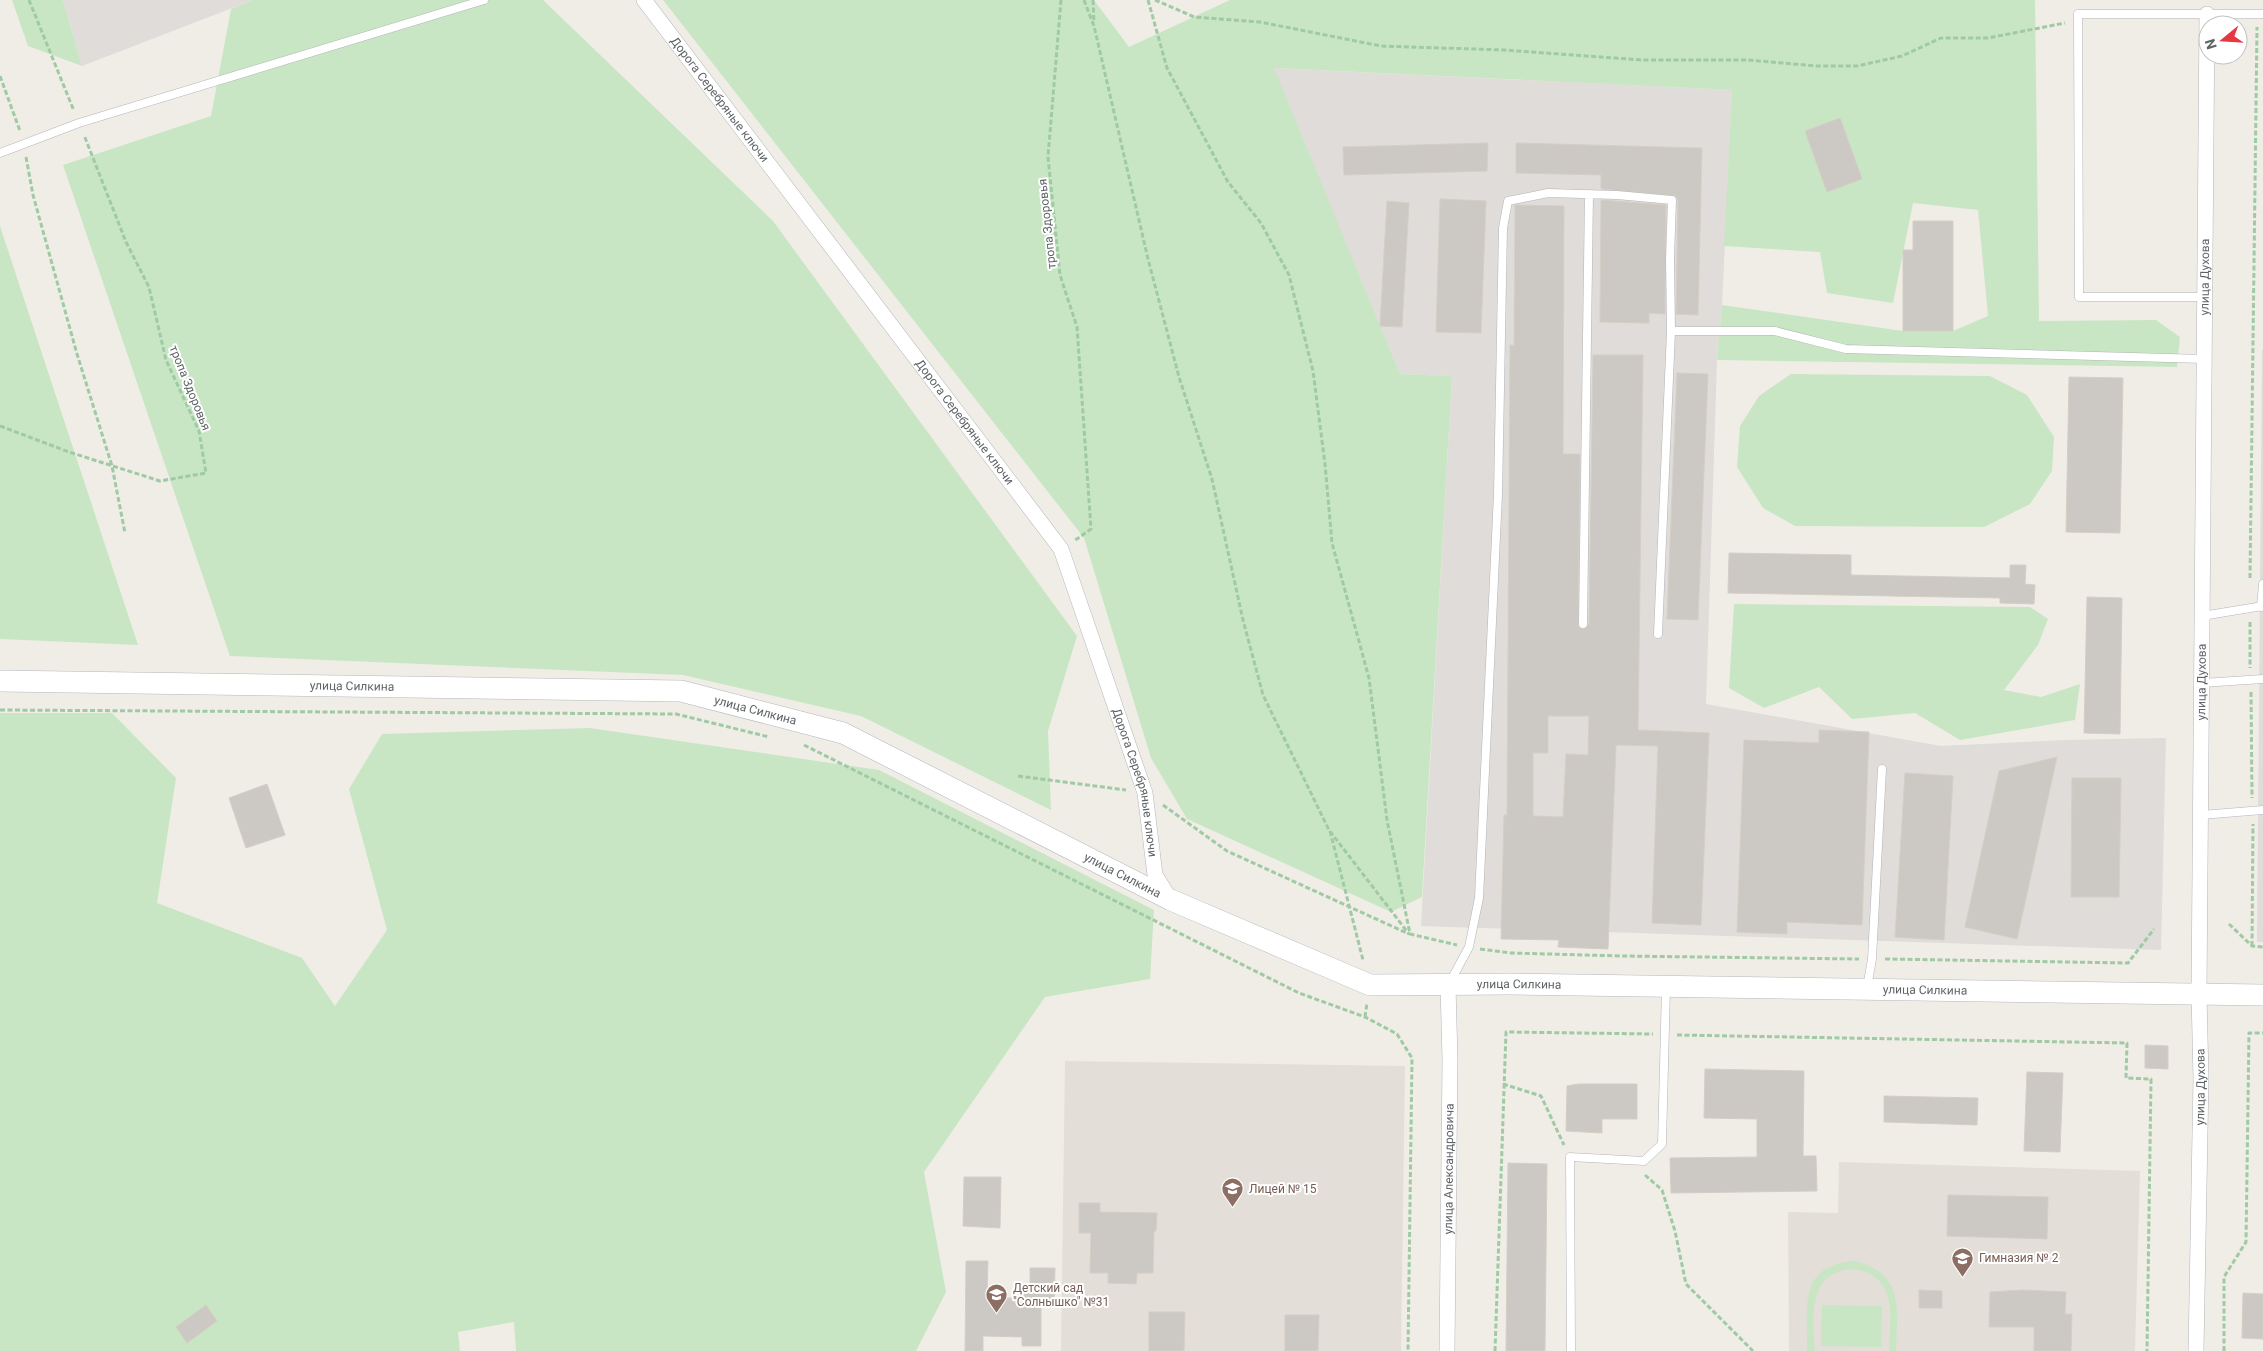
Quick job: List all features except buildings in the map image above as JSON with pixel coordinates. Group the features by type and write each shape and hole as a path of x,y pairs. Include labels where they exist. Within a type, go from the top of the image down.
{"main road":[{"name":"улица Силкина","path":"0,681 681,691 843,733 1171,900 1370,985 1448,986 1509,984 2263,995"}],"street":[{"name":"Дорога Серебряные ключи","path":"644,0 1062,549 1145,793 1155,874 1171,900"},
{"name":"улица Духова","path":"2196,1351 2201,1078 2199,994 2207,14"},
{"name":"улица Александровича","path":"1447,1351 1450,1069 1448,986"}],"lane":[{"path":"0,153 79,123 484,0"},
{"path":"2205,296 2079,297 2078,14 2260,14"},
{"path":"1448,986 1469,947 1479,898 1498,494 1503,228 1508,201 1548,194 1589,194 1672,200 1670,258 1671,331 1658,634"},
{"path":"1583,624 1589,194"},
{"path":"1671,331 1774,331 1846,349 2204,360"},
{"path":"2202,616 2262,607 2263,584"},
{"path":"2202,683 2263,679"},
{"path":"1866,990 1872,959 1882,769"},
{"path":"2201,815 2263,810"},
{"path":"1571,1351 1570,1157 1644,1160 1662,1144 1666,986"}],"path":[{"name":"тропа Здоровья","path":"0,426 69,452 160,481 206,473 199,431 166,360 148,287 126,242 29,0"},
{"name":"тропа Здоровья","path":"1060,0 1048,157 1060,275 1077,327 1091,529 1062,549"},
{"path":"1084,0 1094,26 1150,268 1179,377 1212,478 1243,620 1263,695 1330,830 1410,934"},
{"path":"1093,0 1094,26"},
{"path":"1148,0 1167,68 1228,182 1261,223 1289,275 1313,371 1325,464 1332,543 1369,678 1387,820 1410,934"},
{"path":"1155,0 1194,17 1260,22 1381,46 1504,50 1642,60 1748,60 1817,66 1857,66 1902,56 1941,38 1988,38 2078,20"},
{"path":"2252,946 2253,811 2250,608 2260,14"},
{"path":"0,76 24,145 33,195 77,354 112,466 125,533"},
{"path":"0,710 676,714 777,739"},
{"path":"795,743 822,754 1300,992 1364,1017 1397,1034 1412,1058 1408,1351"},
{"path":"1018,776 1145,793 1227,851 1410,934 1469,947 1511,953 2128,963 2154,929"},
{"path":"1330,830 1370,985 1364,1017"},
{"path":"2229,924 2252,946 2263,948"},
{"path":"1496,1351 1506,1032 2127,1043 2126,1078 2151,1078 2147,1351"},
{"path":"2224,1351 2224,1277 2246,1242 2250,1033 2263,1032"},
{"path":"1503,1084 1541,1096 1570,1157"},
{"path":"1629,1160 1662,1190 1675,1231 1686,1284 1753,1351"}],"shaded area":[{"path":"63,0 253,0 82,66"},
{"path":"1273,68 1732,90 1722,305 1717,360 1706,704 1941,746 2064,740 2166,738 2161,950 1421,926 1452,376 1400,374"},
{"path":"2262,349 2263,942 2257,942"},
{"name":"Лицей № 15","path":"1065,1061 1405,1066 1401,1351 1061,1351"},
{"name":"Гимназия № 2","path":"1839,1162 2140,1171 2135,1351 1789,1351 1788,1212 1838,1213"}],"green space":[{"path":"12,0 63,0 82,66 28,46"},
{"path":"253,0 543,0 773,221 1077,636 1048,731 1051,810 861,716 683,675 230,656 63,165 211,116 231,9"},
{"path":"663,0 1094,0 1129,47 1230,0 2035,0 2039,321 2156,320 2180,337 2177,367 1717,360 1722,305 1903,331 1953,331 1988,316 1978,210 1913,203 1893,303 1827,293 1820,252 1724,246 1732,90 1274,68 1400,374 1452,376 1422,897 1391,912 1187,819 1151,758 1084,538"},
{"path":"0,226 138,645 0,639"},
{"path":"1791,374 1990,376 2027,395 2054,437 2052,471 2030,504 1984,527 1795,526 1763,508 1737,467 1740,426 1759,396"},
{"path":"1734,604 2030,607 2048,619 2038,645 2004,690 2041,697 2080,684 2075,720 1960,740 1915,713 1852,719 1819,687 1764,708 1729,688"},
{"path":"0,713 112,713 176,778 157,903 302,958 335,1006 387,930 349,789 382,734 590,728 879,770 1154,910 1150,979 1045,997 924,1172 946,1292 916,1351 516,1351 514,1322 458,1332 460,1351 0,1351"},
{"path":"1855,1261 1871,1267 1883,1275 1890,1284 1895,1295 1897,1307 1896,1351 1889,1351 1890,1308 1882,1283 1863,1271 1852,1270 1841,1271 1822,1283 1814,1308 1815,1351 1807,1351 1807,1304 1815,1280 1823,1271 1836,1264"},
{"path":"1822,1305 1882,1306 1881,1347 1821,1346"}],"place":[{"name":"Лицей № 15","path":"1233,1208"},
{"name":"Гимназия № 2","path":"1963,1277"},
{"name":"Детский сад \"Солнышко\" №31","path":"997,1314"}]}
